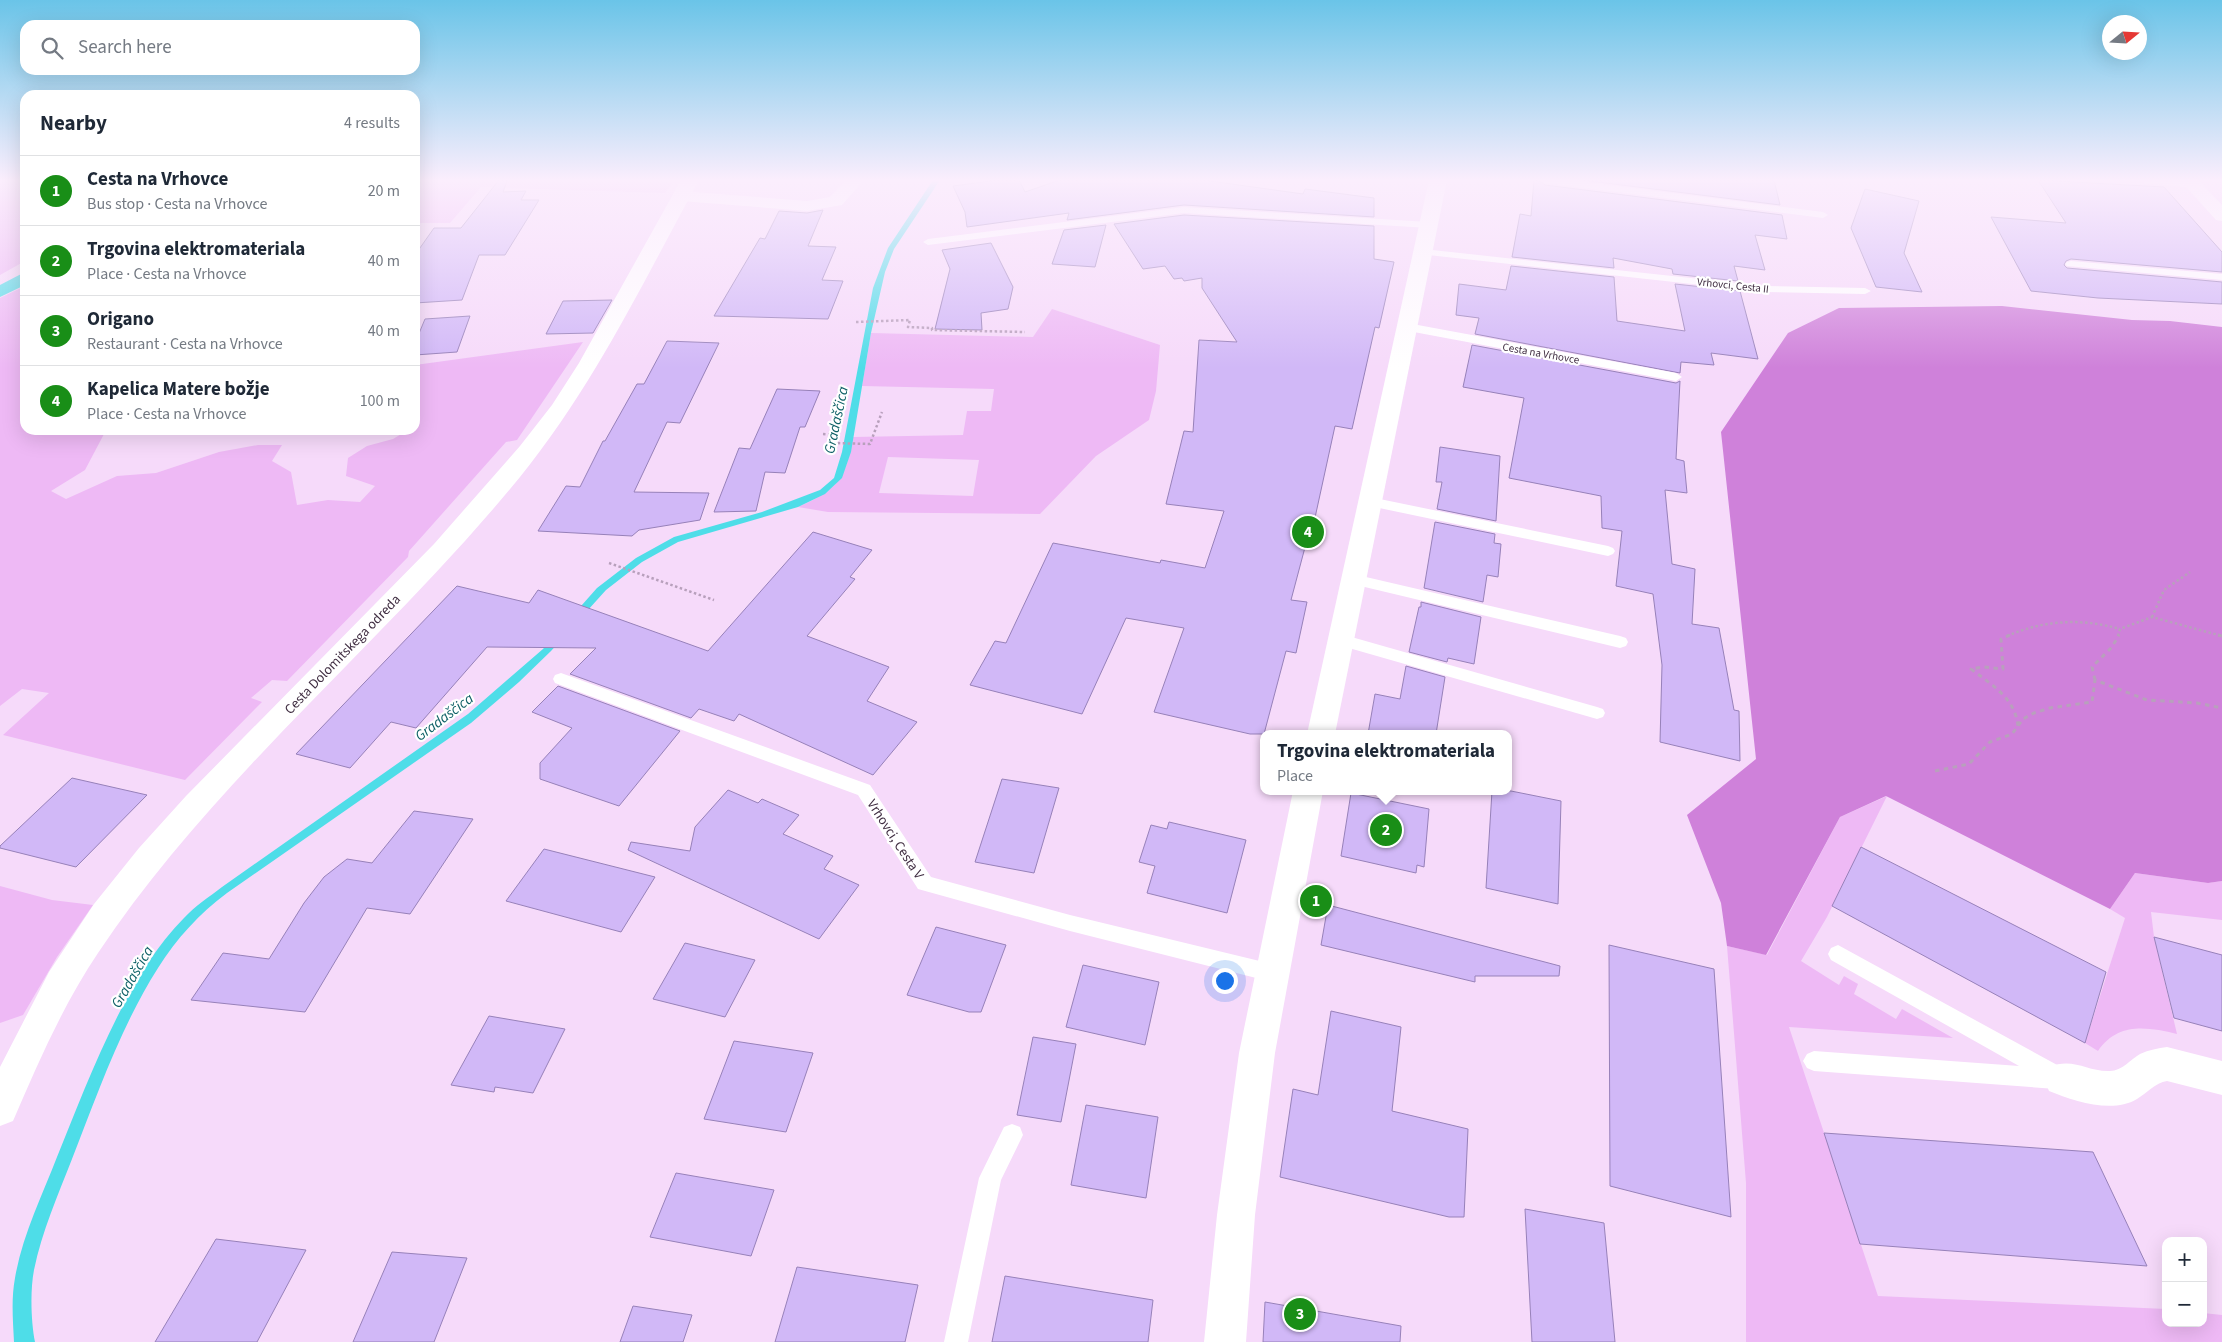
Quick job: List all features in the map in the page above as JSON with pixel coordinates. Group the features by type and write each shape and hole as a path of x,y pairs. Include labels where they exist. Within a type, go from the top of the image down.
{"street":[{"name":"Cesta Dolomitskega odreda","path":"0,1108 61,982 85,944 137,873 198,802 477,513 552,421 601,344 656,243"},
{"path":"1322,730 1425,243"},
{"path":"1225,1342 1236,1215 1257,1053 1307,795"},
{"path":"2062,1080 2109,1090 2124,1087 2153,1066 2167,1064 2222,1078"}],"lane":[{"name":"Vrhovci, Cesta II","path":"1423,252 1765,289 1865,291"},
{"path":"2071,264 2222,277"},
{"name":"Cesta na Vrhovce","path":"1407,327 1676,376"},
{"path":"1370,502 1608,551"},
{"path":"1353,579 1620,642"},
{"path":"1340,640 1597,713"},
{"name":"Vrhovci, Cesta V","path":"561,679 864,790 925,883 1070,923 1272,973"},
{"path":"1838,954 2062,1080"},
{"path":"1814,1061 2062,1080"},
{"path":"956,1342 990,1178 1012,1135"}],"path":[{"path":"856,322 910,320 908,327 932,328 932,330 1025,332"},
{"path":"823,434 836,434 834,443 870,444 882,412"},
{"path":"609,563 714,600"},
{"path":"2152,617 2164,590 2190,572"},
{"path":"2018,726 2018,716 2005,695 1971,670 1984,667 2003,669 2001,639 2040,625 2083,621 2102,623 2120,629 2152,617 2222,636"},
{"path":"1935,771 1967,765 1984,752 1986,744 1997,736 2012,734 2025,716 2062,706 2092,702 2095,680 2092,667 2096,658 2110,650 2118,640 2120,629"},
{"path":"2095,680 2123,692 2154,701 2210,703 2222,708"}],"shaded area":[{"path":"0,243 20,243 20,264 0,275"},
{"path":"20,288 20,435 103,435 85,470 51,491 66,499 117,476 156,473 219,452 258,445 282,445 272,461 291,472 297,505 328,500 360,502 375,486 346,476 348,458 367,446 393,439 400,435 420,435 420,364 583,342 517,440 506,442 409,551 408,557 287,681 272,680 251,698 262,702 185,780 3,735 49,693 22,689 0,706 0,298"},
{"path":"2002,306 2132,320 2170,321 2222,327 2222,881 2208,883 2135,873 2110,909 1886,796 1840,817 1766,955 1727,946 1721,903 1687,815 1756,759 1721,432 1788,333 1839,308"},
{"path":"1052,309 1160,345 1156,391 1149,420 1096,456 1040,514 828,512 798,507 822,495 838,482 847,464 853,437 963,435 967,411 991,411 994,389 862,386 871,333 1033,337","holes":["888,457 979,460 973,496 879,493"]},
{"path":"1887,796 1827,917 1801,961 1839,985 1844,976 1858,984 1854,994 1896,1019 1902,1009 1953,1038 1789,1027 1878,1296 2162,1309 2162,1327 2207,1327 2207,1313 2222,1315 2222,1342 1746,1342 1746,1183 1727,946 1767,955 1840,817"},
{"path":"2135,873 2208,883 2222,881 2222,920 2151,912 2154,937 2177,1034 2144,1029 2124,1031 2115,1035 2098,1051 2085,1043 2125,918 2110,909"},
{"path":"0,886 52,900 93,905 57,957 23,1015 0,1023"}],"water":[{"name":"Gradaščica","path":"892,243 898,243 885,272 871,333 851,452 842,478 825,494 798,507 678,542 642,562 606,590 551,651 519,682 471,723 227,893 189,927 173,947 145,990 121,1037 100,1086 46,1227 37,1256 32,1287 35,1342 14,1342 14,1286 22,1247 33,1216 110,1031 144,969 163,942 188,914 207,898 468,714 543,649 597,588 636,558 674,537 762,512 820,490 834,478 842,452 873,288"},
{"path":"20,275 20,287 0,297 0,285"}],"building":[{"path":"424,243 513,243 505,255 479,255 462,300 420,303 420,248"},
{"path":"757,243 809,243 808,246 836,247 822,280 843,281 828,319 714,316"},
{"path":"991,243 1013,287 1008,309 981,313 982,330 935,329 950,269 942,250"},
{"path":"1060,243 1101,243 1095,267 1052,264"},
{"path":"1126,243 1374,243 1374,259 1394,262 1379,328 1375,327 1352,429 1335,426 1311,536 1308,536 1291,600 1307,602 1296,653 1286,651 1265,730 1260,730 1260,734 1250,734 1154,712 1184,628 1126,618 1082,714 970,685 995,641 1006,643 1053,543 1160,563 1161,560 1205,568 1224,511 1166,504 1184,431 1193,432 1199,340 1237,342 1202,288 1202,278 1184,281 1182,278 1174,279 1165,266 1143,269"},
{"path":"1515,243 1757,243 1765,270 1734,266 1738,281 1673,274 1672,269 1613,258 1614,268 1512,257"},
{"path":"1857,243 1907,243 1904,253 1922,292 1876,287"},
{"path":"2005,243 2214,243 2222,252 2222,272 2071,259 2066,261 2064,265 2067,268 2222,282 2222,304 2098,298 2031,291"},
{"path":"1511,266 1614,277 1617,321 1685,331 1675,284 1740,291 1758,359 1711,353 1714,365 1681,362 1680,373 1475,334 1479,318 1456,315 1459,284 1506,290"},
{"path":"612,300 593,333 546,334 563,301"},
{"path":"470,316 457,352 420,355 420,331 425,319"},
{"path":"667,341 719,343 680,423 667,422 634,492 709,493 700,520 639,530 632,536 538,531 566,486 580,487 603,441 605,441 637,384 644,384"},
{"path":"1472,345 1676,383 1680,381 1676,459 1684,461 1687,493 1665,490 1672,564 1695,569 1692,624 1719,628 1734,710 1739,711 1740,761 1660,742 1662,665 1653,594 1616,586 1622,531 1602,528 1601,496 1509,478 1524,398 1463,387"},
{"path":"777,389 820,391 805,427 800,427 785,473 765,472 756,511 714,512 739,448 750,449"},
{"path":"1440,447 1500,456 1496,521 1437,509 1442,482 1436,482"},
{"path":"1435,522 1495,534 1494,543 1501,544 1498,577 1487,575 1483,602 1424,588"},
{"path":"813,532 872,550 850,577 855,579 807,636 889,667 867,701 917,722 873,775 739,714 734,721 699,709 691,718 570,674 596,648 487,647 416,728 391,722 350,768 296,754 457,586 529,603 538,590 708,651"},
{"path":"1421,602 1481,617 1474,664 1448,658 1447,662 1409,652"},
{"path":"1406,666 1445,677 1437,730 1369,730 1375,694 1400,699"},
{"path":"558,686 680,731 619,806 540,779 540,763 572,728 532,712"},
{"path":"72,778 147,795 76,867 0,848 0,846"},
{"path":"1002,779 1059,788 1034,873 975,862"},
{"path":"728,790 758,803 762,799 799,815 783,834 833,856 824,869 859,885 819,939 628,850 631,842 690,851 695,827"},
{"path":"1512,791 1561,801 1558,904 1486,888 1492,795 1512,795"},
{"path":"1351,795 1361,795 1429,809 1424,867 1417,865 1416,873 1341,856"},
{"path":"414,811 473,819 410,914 367,908 305,1012 191,1000 223,953 269,959 304,903 324,877 347,859 372,863"},
{"path":"1169,822 1246,840 1227,913 1147,893 1155,866 1139,862 1151,825 1167,829"},
{"path":"1861,847 2106,972 2085,1043 1832,906"},
{"path":"544,849 655,877 621,932 506,901"},
{"path":"1328,905 1560,966 1559,976 1475,976 1475,982 1321,945"},
{"path":"936,927 1006,945 981,1012 969,1012 907,995"},
{"path":"2154,937 2222,955 2222,1031 2174,1018"},
{"path":"685,943 755,960 725,1017 653,999"},
{"path":"1609,945 1714,969 1731,1217 1610,1186"},
{"path":"1083,965 1159,982 1145,1045 1066,1027"},
{"path":"1331,1011 1401,1027 1392,1111 1468,1129 1464,1217 1449,1217 1280,1177 1293,1089 1318,1095"},
{"path":"489,1016 565,1029 533,1093 495,1087 494,1092 451,1085"},
{"path":"1033,1037 1076,1044 1061,1122 1017,1115"},
{"path":"734,1041 813,1053 786,1132 704,1119"},
{"path":"1086,1105 1158,1117 1146,1198 1071,1185"},
{"path":"1824,1133 2093,1152 2147,1266 1860,1244"},
{"path":"676,1173 774,1190 751,1256 650,1237"},
{"path":"1525,1209 1604,1223 1615,1342 1532,1342"},
{"path":"216,1239 306,1250 257,1342 155,1342"},
{"path":"392,1252 467,1258 434,1342 353,1342"},
{"path":"797,1267 918,1285 905,1342 775,1342"},
{"path":"1005,1276 1153,1300 1148,1342 992,1342"},
{"path":"1265,1302 1401,1326 1400,1342 1263,1342"},
{"path":"633,1306 692,1315 683,1342 620,1342"}],"place":[{"name":"Kapelica Matere božje","path":"1308,532"},
{"name":"Trgovina elektromateriala","path":"1386,830"},
{"name":"Cesta na Vrhovce","path":"1316,901"},
{"name":"Origano","path":"1300,1314"}]}
